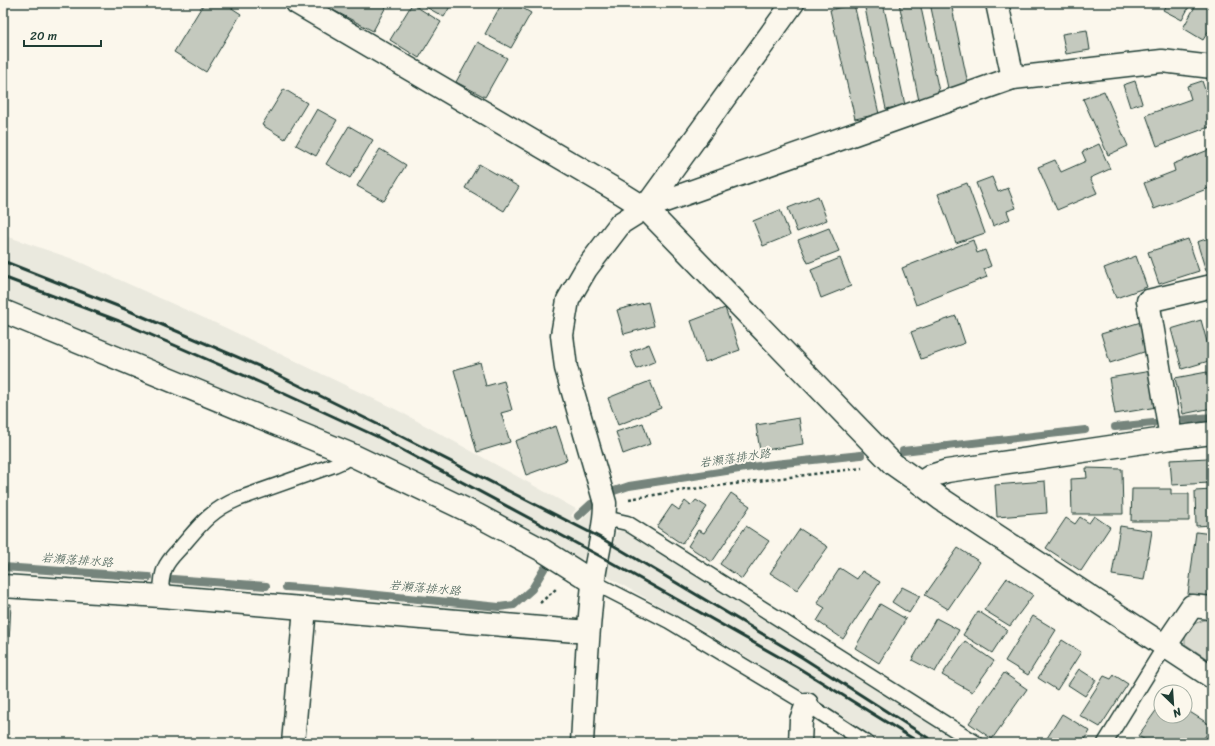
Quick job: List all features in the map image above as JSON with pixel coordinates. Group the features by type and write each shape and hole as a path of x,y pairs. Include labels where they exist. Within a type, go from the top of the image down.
{"street":[{"path":"645,208 793,3"},
{"path":"998,3 1013,78"},
{"path":"310,6 645,208 893,464 941,499 1212,677"},
{"path":"582,743 588,632 593,582 605,511 566,368 562,335 568,300 586,269 621,223 645,208 1013,78 1162,61 1212,67"},
{"path":"1171,438 1148,301 1212,286"},
{"path":"3,311 352,455 477,515 544,551 593,582"},
{"path":"920,483 931,476 947,471 1212,433"},
{"path":"3,586 160,596 588,632"},
{"path":"1165,646 1192,606 1212,608"},
{"path":"293,743 305,608"},
{"path":"800,743 801,720 807,704"}],"lane":[{"path":"160,596 164,569 200,525 213,512 238,499 334,465 352,455"},
{"path":"605,511 627,523 976,743"},
{"path":"593,582 668,621 807,704 867,743"},
{"path":"1105,743 1165,646"}],"path":[{"path":"605,511 685,490 893,464"},
{"path":"518,625 523,618 565,581 574,571"}],"shaded area":[{"path":"3,235 73,259 224,327 399,411 576,509 571,516 581,521 592,509 593,521 584,558 576,563 371,454 3,300"},
{"path":"621,530 629,533 844,667 960,743 881,743 703,630 606,576 616,532"},
{"path":"1204,620 1212,621 1212,662 1185,644 1185,634 1189,626"}],"building":[{"path":"204,3 224,3 241,14 206,72 174,52"},
{"path":"337,3 388,3 373,31 333,10"},
{"path":"419,3 452,3 444,17"},
{"path":"502,3 514,3 531,13 511,48 485,34"},
{"path":"864,3 883,3 905,105 886,109"},
{"path":"899,3 920,3 940,96 919,101"},
{"path":"930,3 951,3 968,84 948,88"},
{"path":"1167,3 1191,3 1182,20 1163,10"},
{"path":"1197,3 1212,3 1212,25 1203,40 1183,28"},
{"path":"412,4 441,22 419,58 390,40"},
{"path":"854,4 879,114 855,119 830,10"},
{"path":"1087,30 1090,50 1066,54 1062,34"},
{"path":"478,42 507,58 485,97 456,82"},
{"path":"1135,81 1142,103 1130,107 1123,85"},
{"path":"1202,81 1212,110 1212,126 1157,146 1146,115 1191,99 1187,86"},
{"path":"284,89 307,103 285,139 262,125"},
{"path":"1104,91 1128,146 1108,155 1083,99"},
{"path":"317,109 337,120 316,156 296,145"},
{"path":"349,126 373,140 350,178 326,164"},
{"path":"1099,144 1110,169 1090,178 1097,193 1057,210 1038,167 1055,160 1061,172 1086,161 1082,152"},
{"path":"380,149 406,165 384,201 357,186"},
{"path":"1211,149 1212,187 1154,209 1144,183 1175,171 1173,164"},
{"path":"479,164 519,187 504,211 465,188"},
{"path":"992,177 998,192 1008,188 1016,208 1007,211 1010,219 993,226 976,183"},
{"path":"967,183 985,233 956,243 938,194"},
{"path":"818,196 827,220 797,232 788,208"},
{"path":"780,210 790,235 763,246 753,221"},
{"path":"829,228 839,251 808,263 798,240"},
{"path":"1212,237 1212,269 1206,271 1197,242"},
{"path":"1188,239 1199,271 1159,284 1148,252"},
{"path":"973,240 977,253 985,250 991,266 984,269 987,277 916,305 902,268"},
{"path":"1136,256 1147,287 1116,298 1104,268"},
{"path":"840,258 851,286 821,298 811,270"},
{"path":"648,302 654,326 624,334 617,310"},
{"path":"725,308 740,350 705,362 691,321"},
{"path":"956,316 965,343 921,359 911,332"},
{"path":"1212,317 1212,332 1208,318"},
{"path":"1201,320 1212,360 1182,369 1171,329"},
{"path":"1141,322 1150,350 1110,363 1101,334"},
{"path":"649,344 656,361 637,369 630,352"},
{"path":"480,362 486,386 504,381 512,410 501,413 510,442 477,452 454,370"},
{"path":"1151,371 1157,407 1115,414 1109,378"},
{"path":"1207,372 1208,378 1212,377 1212,408 1183,414 1175,378"},
{"path":"650,381 661,408 618,425 608,398"},
{"path":"799,418 803,444 760,451 756,425"},
{"path":"643,423 650,444 623,454 616,432"},
{"path":"556,426 567,460 526,475 515,441"},
{"path":"1208,458 1210,483 1172,485 1170,460"},
{"path":"1086,468 1122,469 1123,514 1072,514 1071,479 1087,478"},
{"path":"1045,481 1047,513 997,517 995,485"},
{"path":"1132,489 1171,489 1171,494 1189,494 1189,521 1131,521"},
{"path":"1212,490 1212,525 1196,526 1195,491"},
{"path":"731,493 750,506 712,562 688,546 698,530 704,533"},
{"path":"696,500 707,507 682,544 657,527 672,505 679,510 685,501 691,506"},
{"path":"1094,516 1110,527 1081,571 1046,548 1066,518 1075,524 1080,517 1089,523"},
{"path":"746,526 769,541 742,579 720,564"},
{"path":"1120,526 1152,531 1144,580 1112,575"},
{"path":"800,529 828,547 797,590 770,573"},
{"path":"1196,532 1212,534 1212,597 1188,594"},
{"path":"958,548 980,562 948,609 925,595"},
{"path":"840,568 857,579 862,571 880,582 843,639 817,621 825,608 817,603"},
{"path":"1007,578 1033,595 1010,626 984,610"},
{"path":"902,587 920,596 909,613 892,602"},
{"path":"3,604 11,604 9,643 3,643"},
{"path":"880,604 906,619 879,663 855,648"},
{"path":"978,611 1007,630 992,653 963,635"},
{"path":"1033,616 1056,630 1028,675 1005,661"},
{"path":"936,618 959,630 935,672 912,660"},
{"path":"1062,640 1081,652 1057,690 1038,678"},
{"path":"965,641 994,661 972,692 942,675"},
{"path":"1079,669 1096,680 1085,696 1068,685"},
{"path":"1004,673 1027,689 992,739 969,723"},
{"path":"1114,675 1128,684 1100,727 1079,715 1104,676 1111,679"},
{"path":"1062,714 1090,731 1083,743 1044,743"},
{"path":"1193,714 1212,726 1201,743 1151,743 1138,736 1153,715 1153,724 1193,724"}],"waterway":[{"name":"岩瀬落排水路","path":"1179,420 1212,417"},
{"name":"岩瀬落排水路","path":"1115,427 1153,423"},
{"name":"岩瀬落排水路","path":"903,451 1085,430"},
{"name":"岩瀬落排水路","path":"614,491 629,486 765,465 861,455"},
{"name":"岩瀬落排水路","path":"578,516 591,504"},
{"name":"岩瀬落排水路","path":"3,567 149,577"},
{"name":"岩瀬落排水路","path":"286,587 499,607 514,605 532,589 544,569"},
{"name":"岩瀬落排水路","path":"173,579 266,586"}],"railway":[{"path":"3,261 125,309 268,370 601,538 803,658 936,743"},
{"path":"3,277 119,321 261,383 378,437 598,555 797,667 920,743"}]}
